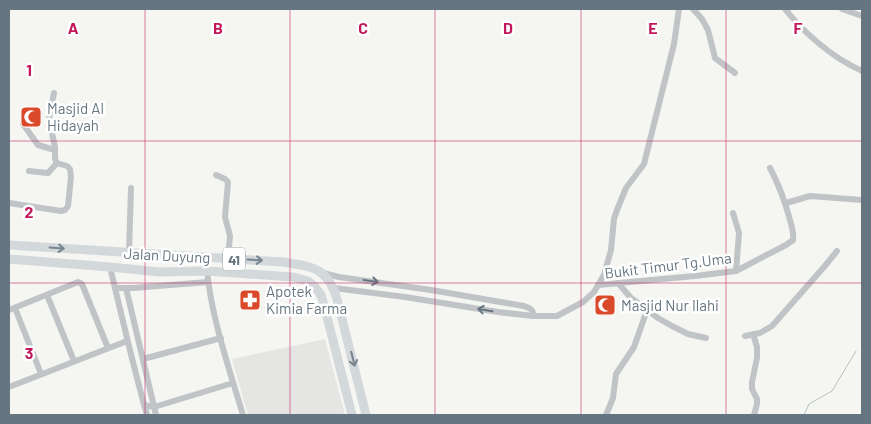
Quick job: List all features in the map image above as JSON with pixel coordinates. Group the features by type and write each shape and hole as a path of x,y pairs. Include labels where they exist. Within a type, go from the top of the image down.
{"highway":[{"name":"Jalan Duyung","path":"9,245 283,262 298,264 323,273"},
{"path":"148,254 155,257 157,262 153,269 148,271"},
{"path":"174,255 169,257 165,263 167,268 174,272"},
{"name":"Jalan Duyung","path":"9,259 160,272 207,271 293,277 308,282 317,289 324,305 352,415"},
{"path":"323,273 334,288 366,415"}],"street":[{"path":"598,285 608,266 614,219 617,210 626,188 644,164 674,44 679,9"},
{"path":"693,9 702,19 708,30 715,58 735,73"},
{"path":"785,9 804,31 841,60 862,72"},
{"path":"842,9 862,16"},
{"path":"54,93 49,119 57,163"},
{"path":"24,124 38,144 55,150"},
{"path":"29,171 48,173 57,163"},
{"path":"9,204 65,210 68,206 70,169 57,163"},
{"name":"Bukit Timur Tg.Uma","path":"334,288 478,309 534,316 557,316 583,302 594,292 598,285 736,271 793,240 794,234 786,203 779,184 770,168"},
{"path":"216,175 228,182 225,217 230,236 228,259"},
{"path":"129,253 131,188"},
{"path":"786,203 810,196 862,200"},
{"path":"733,213 739,233 736,271"},
{"path":"745,336 766,330 772,326 837,251"},
{"path":"110,267 146,415"},
{"path":"207,271 221,338 243,415"},
{"path":"323,273 524,306 531,309 534,316"},
{"path":"41,374 12,309 78,282 82,284 108,348"},
{"path":"115,288 208,282"},
{"path":"618,283 631,298 672,326 688,334 706,338"},
{"path":"126,288 156,415"},
{"path":"47,295 74,361"},
{"path":"606,415 613,398 616,374 634,347 647,310"},
{"path":"754,334 757,347 757,358 752,382 752,389 757,399 754,415"},
{"path":"133,360 221,338"},
{"path":"9,387 127,341"},
{"path":"144,405 154,407 233,383"}],"shaded area":[{"path":"325,339 345,415 248,415 232,359"}],"waterway":[{"path":"804,415 809,404 832,391 856,351"}],"place":[{"name":"Masjid Al Hidayah","path":"31,117"},
{"name":"Apotek Kimia Farma","path":"250,300"},
{"name":"Masjid Nur Ilahi","path":"605,305"}]}
